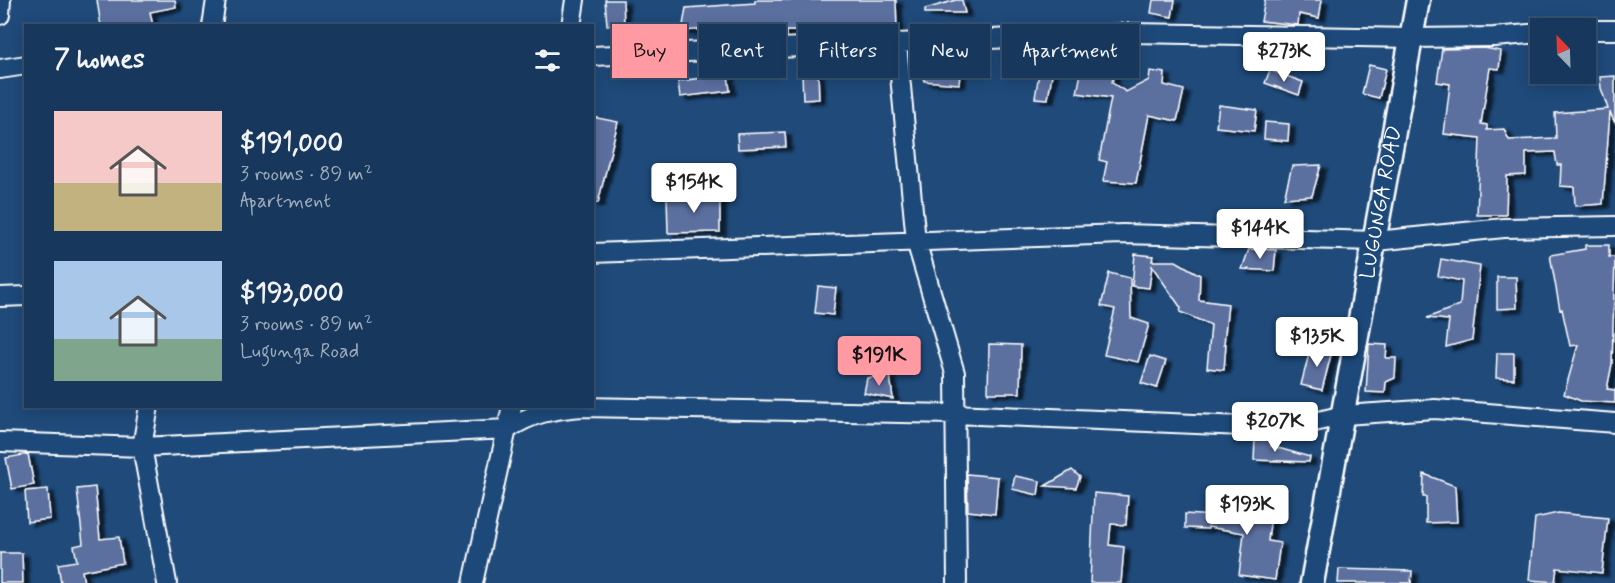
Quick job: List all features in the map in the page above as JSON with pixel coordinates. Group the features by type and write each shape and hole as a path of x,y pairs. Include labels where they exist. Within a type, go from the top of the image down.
{"street":[{"path":"0,15 1,0"},
{"path":"212,24 216,0"},
{"path":"571,24 575,0"},
{"name":"LUGUNGA ROAD","path":"1312,583 1418,0"},
{"path":"1596,30 1615,30"},
{"path":"898,45 1132,33 1412,38 1530,33"},
{"path":"594,56 798,49"},
{"path":"898,55 916,242 955,373 957,583"},
{"path":"0,69 24,65"},
{"path":"594,252 1123,234 1376,241 1504,228 1615,226"},
{"path":"0,297 24,296"},
{"path":"594,406 954,414 1289,428 1344,415 1435,409 1615,423"},
{"path":"149,408 142,447 167,583"},
{"path":"473,583 512,408"},
{"path":"0,442 142,447 508,429 524,418 547,410 564,408"}],"building":[{"path":"97,0 175,0 176,7 150,12 153,24 101,24"},
{"path":"605,0 623,0 624,24 607,25"},
{"path":"755,0 896,0 897,24 798,24 798,31 786,31 786,24 699,24 699,30 687,31 687,24 683,24 686,8 755,3"},
{"path":"962,0 965,13 925,13 925,9"},
{"path":"1153,0 1175,0 1172,17 1151,13"},
{"path":"1265,0 1322,0 1319,18 1299,14 1298,25 1261,21"},
{"path":"1484,48 1501,51 1499,69 1490,68 1481,124 1487,125 1487,130 1504,129 1509,140 1556,138 1555,113 1608,109 1600,77 1615,76 1615,123 1610,112 1603,204 1575,206 1574,187 1560,186 1561,165 1557,165 1555,152 1526,153 1526,175 1507,176 1506,215 1477,215 1480,138 1444,134 1450,84 1437,82 1442,49"},
{"path":"1369,65 1386,69 1379,98 1362,94"},
{"path":"1270,70 1303,82 1299,95 1265,83"},
{"path":"1150,71 1165,73 1164,85 1184,90 1177,121 1149,115 1136,183 1103,181 1107,162 1099,160 1111,98 1077,93 1080,78 1113,78 1112,83 1126,92 1149,80"},
{"path":"728,78 730,91 680,97 678,81"},
{"path":"802,78 818,78 819,99 803,100"},
{"path":"924,78 960,78 959,84 924,81"},
{"path":"1038,78 1051,78 1048,99 1035,98"},
{"path":"1219,105 1257,110 1254,131 1216,127"},
{"path":"594,117 618,122 598,203 594,203"},
{"path":"1265,122 1289,124 1288,141 1264,139"},
{"path":"785,132 786,147 738,149 737,134"},
{"path":"1321,165 1312,196 1284,198 1292,166"},
{"path":"720,195 720,232 668,233 667,196"},
{"path":"1585,245 1609,245 1609,257 1615,257 1612,364 1607,389 1615,390 1615,403 1581,401 1564,394 1578,345 1570,346 1562,309 1560,310 1550,255 1585,249"},
{"path":"1249,249 1276,250 1274,271 1242,269"},
{"path":"1135,254 1153,256 1152,261 1176,261 1200,275 1199,300 1228,304 1224,370 1207,368 1211,325 1180,312 1181,308 1152,266 1149,288 1132,286"},
{"path":"1441,259 1480,266 1472,340 1446,347 1449,320 1427,318 1460,305 1462,281 1438,276"},
{"path":"1109,273 1130,278 1131,318 1149,324 1138,362 1104,355 1115,309 1101,306"},
{"path":"1497,277 1516,277 1517,308 1497,309"},
{"path":"818,286 836,288 833,315 815,313"},
{"path":"989,344 1021,345 1020,393 988,393"},
{"path":"1369,344 1387,345 1386,358 1396,358 1395,378 1386,382 1385,393 1366,392"},
{"path":"1311,346 1332,351 1322,390 1301,385"},
{"path":"1497,353 1514,353 1514,379 1496,378"},
{"path":"1150,356 1166,361 1157,388 1141,383"},
{"path":"890,375 893,399 864,393 867,378"},
{"path":"1255,438 1271,439 1271,446 1310,457 1309,462 1254,460"},
{"path":"28,454 34,485 12,489 6,458"},
{"path":"1072,470 1080,477 1076,488 1045,486"},
{"path":"967,474 998,477 995,514 968,511"},
{"path":"1424,474 1455,486 1457,522 1426,523 1426,497 1423,497"},
{"path":"1015,476 1040,481 1038,495 1012,489"},
{"path":"95,487 100,539 119,537 123,563 82,571 84,583 61,583 58,564 77,561 74,546 83,544 77,489"},
{"path":"48,489 50,519 27,522 25,491"},
{"path":"1094,493 1128,496 1126,525 1111,524 1109,545 1124,547 1121,583 1090,583"},
{"path":"1231,500 1272,505 1268,541 1280,543 1275,580 1239,575 1244,533 1208,527 1208,529 1185,528 1185,514 1229,517"},
{"path":"1558,513 1608,518 1602,573 1557,568 1555,582 1529,580 1535,518"},
{"path":"0,553 22,553 23,583 0,583"},
{"path":"1339,569 1412,571 1411,583 1338,583"}]}
